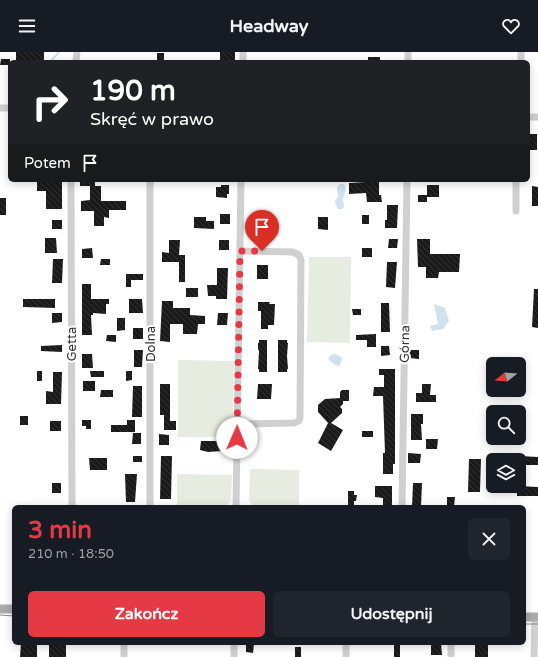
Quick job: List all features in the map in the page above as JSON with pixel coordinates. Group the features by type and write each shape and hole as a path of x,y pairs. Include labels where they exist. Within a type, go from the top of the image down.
{"main road":[{"path":"0,609 12,609"}],"street":[{"name":"Getta","path":"71,182 72,505"},
{"name":"Dolna","path":"150,182 150,505"},
{"path":"236,505 241,182"},
{"name":"Górna","path":"402,505 407,182"},
{"path":"516,182 516,211"},
{"path":"237,424 294,423 300,418 301,260 299,256 292,252 240,251"},
{"path":"534,657 536,617"},
{"path":"124,645 124,657"},
{"path":"234,645 234,657"},
{"path":"346,645 346,657"},
{"path":"451,645 451,657"}],"shaded area":[{"path":"309,257 351,257 350,343 307,342"},
{"path":"178,360 234,361 233,437 178,437"},
{"path":"250,469 299,470 299,505 252,505 249,501"},
{"path":"177,474 232,475 231,501 226,505 177,505"}],"water":[{"path":"340,184 344,184 346,189 343,199 344,207 342,209 338,209 335,200 338,197 337,187"},
{"path":"434,304 445,308 449,321 443,329 432,331 430,326 438,324"},
{"path":"334,354 342,358 339,366 335,365 328,359"}],"building":[{"path":"16,52 44,52 44,60 16,60"},
{"path":"220,52 235,52 235,60 220,60"},
{"path":"157,53 164,53 164,60 157,60"},
{"path":"368,57 380,57 380,60 368,60"},
{"path":"1,59 10,59 8,60 8,65 0,65"},
{"path":"530,134 537,134 537,150 530,150"},
{"path":"37,182 62,182 62,209 46,209 46,191 37,191"},
{"path":"80,182 95,182 95,186 101,186 101,201 126,201 126,210 109,210 109,218 104,217 104,226 94,226 94,211 81,211 81,201 90,200 90,186 80,186"},
{"path":"379,182 379,195 381,195 382,202 367,202 366,193 349,194 349,183"},
{"path":"221,185 229,185 229,194 227,194 227,198 216,197 216,187 221,187"},
{"path":"427,185 439,185 439,197 427,197"},
{"path":"532,186 538,187 538,206 532,206"},
{"path":"418,195 427,195 427,202 418,202"},
{"path":"0,198 6,198 6,215 0,215"},
{"path":"387,205 398,205 397,228 385,228 385,220 387,220"},
{"path":"220,214 230,214 230,224 220,224"},
{"path":"362,215 369,215 369,224 362,224"},
{"path":"194,217 206,217 206,221 214,221 214,229 194,228"},
{"path":"318,217 328,217 328,230 318,229"},
{"path":"52,220 62,220 62,229 52,229"},
{"path":"45,238 56,238 57,253 45,253"},
{"path":"389,239 398,239 397,248 388,248"},
{"path":"417,239 430,239 430,254 460,254 459,272 439,272 438,278 426,278 426,267 418,267"},
{"path":"169,240 180,240 179,255 185,255 185,282 179,282 179,262 162,262 162,252 169,253"},
{"path":"219,240 229,240 229,250 219,250"},
{"path":"92,248 93,258 82,258 82,249"},
{"path":"362,248 372,248 372,257 362,257"},
{"path":"53,259 63,259 62,283 52,283"},
{"path":"101,259 110,259 110,265 100,265"},
{"path":"387,262 397,262 395,288 386,287"},
{"path":"257,265 268,265 268,279 257,279"},
{"path":"217,268 228,268 227,299 216,299 216,296 208,296 207,285 217,285"},
{"path":"126,274 143,274 143,280 131,280 131,287 126,287"},
{"path":"82,284 91,284 91,299 109,299 109,304 106,304 106,314 93,313 93,315 91,315 92,335 82,335"},
{"path":"186,288 198,288 198,297 186,297"},
{"path":"534,289 538,289 538,328 532,327"},
{"path":"23,299 55,299 55,308 23,307"},
{"path":"129,299 142,299 143,313 129,313"},
{"path":"162,301 173,301 173,308 190,308 190,315 205,316 205,324 198,324 197,334 183,334 183,324 170,324 170,342 160,341"},
{"path":"258,302 270,302 269,304 275,304 274,325 268,325 268,329 261,329 261,311 258,311"},
{"path":"381,303 389,303 390,332 381,332"},
{"path":"352,309 361,309 361,315 353,315"},
{"path":"52,313 62,313 62,322 52,323"},
{"path":"218,313 228,313 227,325 217,325"},
{"path":"117,318 125,318 125,330 117,331"},
{"path":"133,328 143,328 143,339 133,339"},
{"path":"376,334 376,347 367,347 367,340 356,340 356,335"},
{"path":"107,335 116,335 116,342 106,341"},
{"path":"259,340 267,340 267,372 259,372 258,369"},
{"path":"278,340 287,340 288,343 287,372 278,372"},
{"path":"62,345 62,352 41,351 41,346"},
{"path":"381,346 389,346 390,355 381,356"},
{"path":"134,350 143,350 142,367 134,367"},
{"path":"409,350 419,350 419,359 409,358"},
{"path":"82,354 92,354 93,368 82,368"},
{"path":"379,369 395,369 395,464 393,464 393,474 383,474 383,453 385,453 383,396 373,396 374,387 384,387 384,375 379,375"},
{"path":"37,371 42,371 42,381 37,381"},
{"path":"90,371 104,371 104,377 91,377"},
{"path":"126,371 132,371 132,380 126,381"},
{"path":"53,372 62,372 61,404 46,404 46,391 53,392"},
{"path":"83,381 95,381 95,391 83,391"},
{"path":"160,384 170,384 170,421 176,421 176,430 164,430 164,415 160,415"},
{"path":"258,384 272,384 271,399 257,399"},
{"path":"422,384 431,384 430,395 436,395 436,402 416,402 416,393 422,393"},
{"path":"133,386 142,386 142,417 132,417"},
{"path":"101,390 113,390 113,397 100,397"},
{"path":"342,390 349,390 349,401 343,401 343,404 340,407 342,409 342,413 331,423 343,430 331,451 318,443 328,423 318,412 318,405 325,399 340,398 340,392"},
{"path":"411,414 423,414 423,424 421,424 422,440 411,440"},
{"path":"20,416 28,416 28,425 20,425"},
{"path":"82,420 91,420 91,429 86,429 86,426 82,426"},
{"path":"127,420 135,420 135,432 111,432 111,425 127,425"},
{"path":"50,421 61,421 61,431 50,431"},
{"path":"362,431 373,431 373,437 362,437"},
{"path":"133,433 141,433 141,444 132,444"},
{"path":"159,434 169,435 169,445 159,445"},
{"path":"426,439 438,439 437,449 426,449"},
{"path":"201,441 223,441 222,451 208,452 200,450"},
{"path":"408,453 421,454 420,463 408,463"},
{"path":"133,456 142,456 142,462 133,462"},
{"path":"161,456 172,456 171,499 160,499"},
{"path":"526,456 538,457 538,465 526,465"},
{"path":"89,458 107,458 107,470 90,470"},
{"path":"469,459 481,459 480,492 468,492"},
{"path":"125,474 137,474 135,502 126,502"},
{"path":"52,483 61,483 61,493 52,493"},
{"path":"413,483 422,483 421,505 412,505"},
{"path":"375,486 392,486 392,505 383,505 383,498 375,497"},
{"path":"526,486 538,487 538,496 517,496 517,493 526,493"},
{"path":"348,491 354,491 354,495 357,495 356,501 354,501 354,505 348,505"},
{"path":"447,497 455,497 454,505 447,505"},
{"path":"21,645 37,645 37,657 20,657"},
{"path":"49,645 66,645 66,657 49,657"},
{"path":"246,645 254,645 253,653 246,652"},
{"path":"394,645 400,645 400,657 394,657"},
{"path":"431,645 441,645 442,655 431,655"},
{"path":"475,645 488,645 488,657 475,657"},
{"path":"295,647 301,647 301,657 295,657"}],"waterway":[{"path":"52,60 59,52"}],"tram line":[{"path":"0,615 12,616"},
{"path":"526,624 538,624"}],"route":[{"path":"237,438 240,251 262,251"}]}
